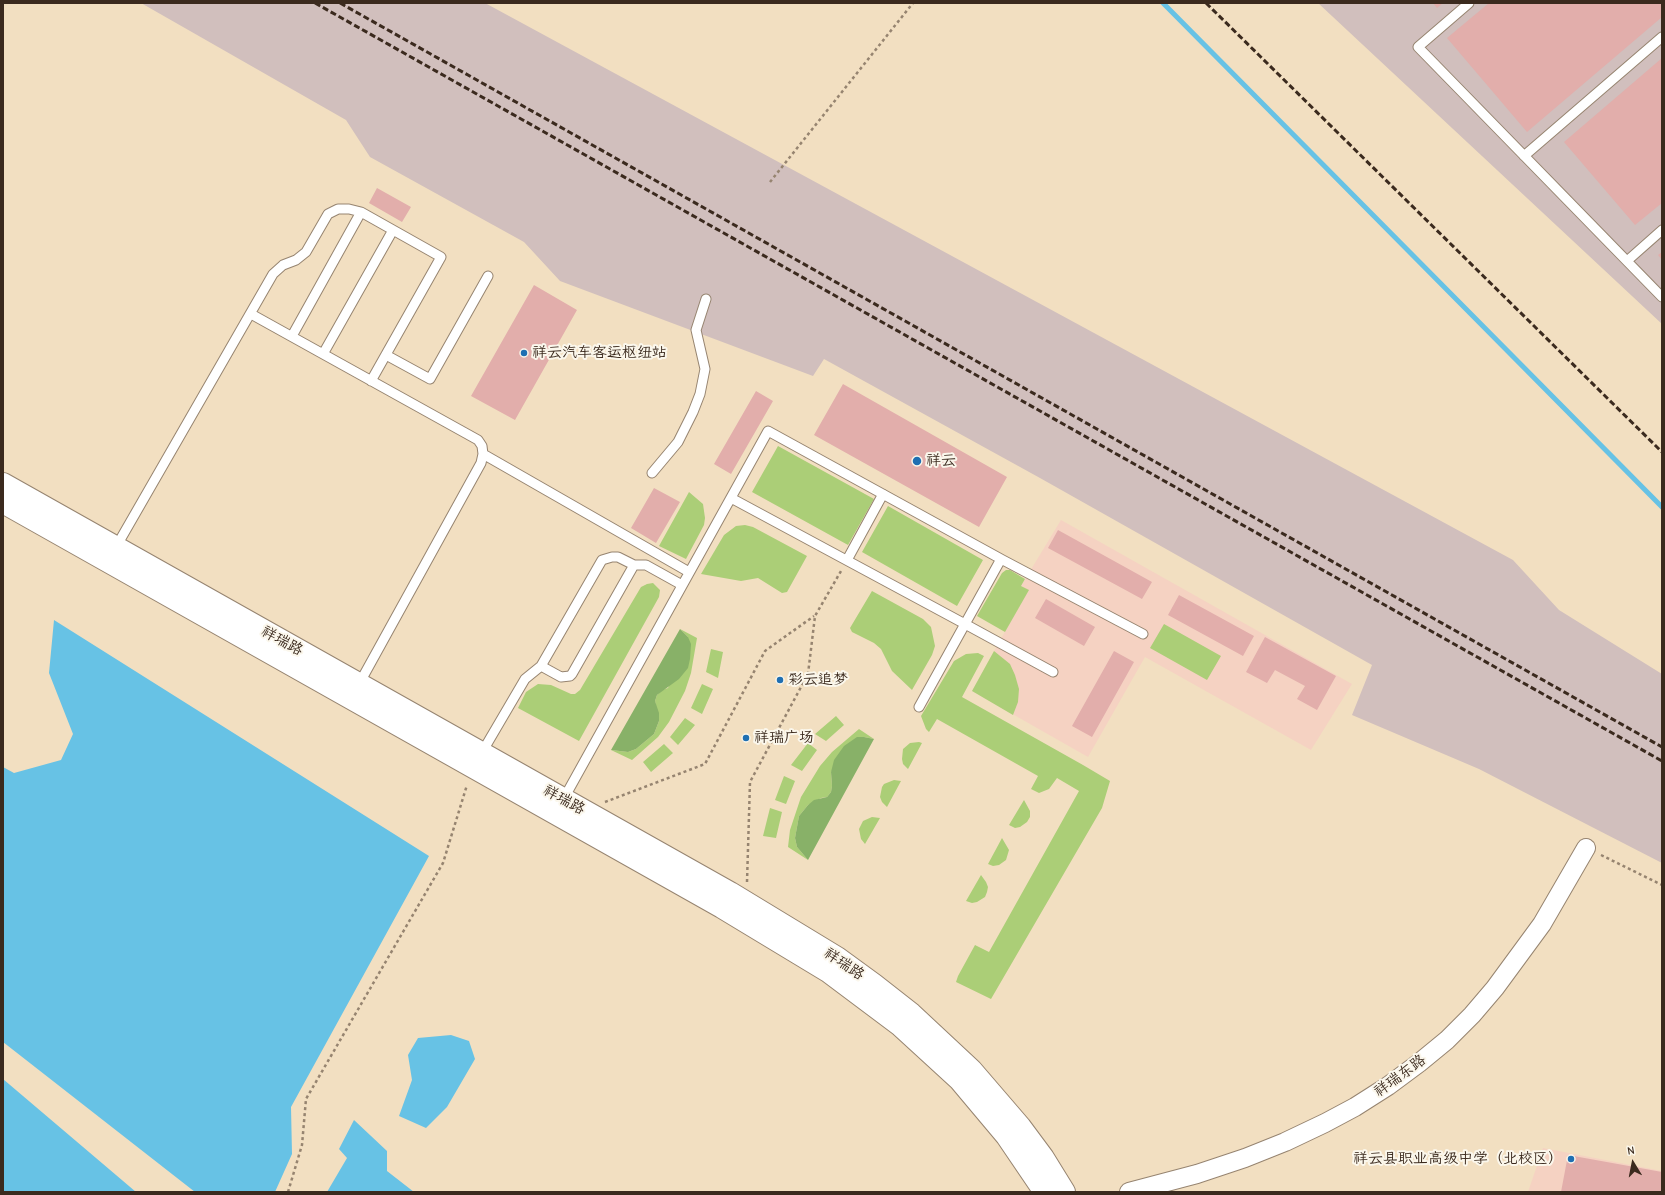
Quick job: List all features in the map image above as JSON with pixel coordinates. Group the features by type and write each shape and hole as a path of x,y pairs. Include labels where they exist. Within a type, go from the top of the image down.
{"main road":[{"name":"祥瑞路","path":"3,484 112,554 560,806 828,971 865,997 903,1027 960,1080 1007,1136 1030,1167 1045,1192"},
{"name":"祥瑞路","path":"3,502 112,554 359,684 477,760"},
{"name":"祥瑞路","path":"560,806 586,812 745,902 836,958 874,985 946,1044 981,1081 1020,1126 1064,1192"}],"street":[{"name":"祥瑞东路","path":"1128,1192 1197,1174 1245,1158 1285,1142 1355,1107 1388,1086 1419,1063 1467,1020 1495,988 1542,924 1586,848"}],"lane":[{"path":"1469,3 1418,47 1662,297"},
{"path":"1524,156 1662,37"},
{"path":"112,554 273,274 283,265 296,260 306,252 328,214 338,209 349,208 361,212 441,257 371,381"},
{"path":"292,336 361,212"},
{"path":"323,354 393,230"},
{"path":"1627,261 1662,230"},
{"path":"386,355 430,379 488,276"},
{"path":"652,473 678,442 700,394 705,369 696,330 706,299"},
{"path":"250,314 478,440 482,446 483,454 481,462 359,684"},
{"path":"560,806 768,431 1001,559 1143,634"},
{"path":"483,454 689,572"},
{"path":"847,560 883,494"},
{"path":"731,498 1053,672"},
{"path":"477,760 525,679 541,666 602,560 618,557 634,565 646,565 682,585"},
{"path":"920,707 1001,559"},
{"path":"541,666 561,677 570,676 572,674 634,565"}],"path":[{"path":"770,182 913,3"},
{"path":"586,812 617,797 706,764 766,651 814,616 847,560"},
{"path":"745,902 750,782 808,674 814,616"},
{"path":"288,1192 302,1145 306,1099 443,863 477,760"},
{"path":"1586,848 1662,885"}],"shaded area":[{"path":"141,3 485,3 1513,560 1559,610 1662,674 1662,863 1479,769 1352,715 1372,665 1040,478 824,359 813,376 560,281 524,242 370,157 346,120"},
{"path":"1318,3 1662,3 1662,324"},
{"path":"1061,520 1352,684 1311,750 1145,657 1088,757 972,691 1028,590 1021,586"},
{"name":"祥云县职业高级中学（北校区）","path":"1543,1148 1662,1171 1662,1192 1528,1192"}],"green space":[{"path":"778,446 874,499 848,545 752,492"},
{"path":"689,492 703,504 705,518 704,525 686,559 659,546"},
{"path":"888,506 983,560 957,606 862,552"},
{"path":"745,525 753,527 807,556 787,592 782,593 758,578 741,581 701,574 724,535 736,526"},
{"path":"1006,570 1010,570 1025,579 1021,586 1029,590 1005,632 977,616 1002,573"},
{"path":"653,583 660,590 659,597 579,741 518,708 526,692 538,684 551,685 571,694 575,694 580,690 641,587"},
{"path":"872,591 923,619 931,627 935,646 932,655 912,690 892,671 881,649 874,643 852,632 850,628"},
{"path":"1164,624 1221,656 1207,680 1150,648"},
{"path":"680,629 697,638 691,673 685,691 669,722 658,737 632,760 611,750 628,752 636,749 654,734 659,721 655,701 657,695 662,690 668,688 688,637"},
{"path":"680,629 688,637 691,644 688,668 679,679 657,695 655,701 659,713 659,721 654,734 636,749 628,752 611,750"},
{"path":"711,649 723,652 718,678 706,672"},
{"path":"994,651 1010,664 1015,675 1019,689 1018,702 1013,715 972,691"},
{"path":"978,653 984,656 962,697 1110,781 1102,808 991,999 956,982 958,976 975,945 989,952 1079,791 1057,778 1049,789 1039,793 1031,789 1038,776 937,719 929,732 926,729 921,716 954,661 966,654"},
{"path":"702,684 713,689 702,714 691,708"},
{"path":"836,716 844,725 826,741 815,734"},
{"path":"685,718 695,725 678,745 670,737"},
{"path":"859,729 874,739 864,737 831,772 832,786 831,792 827,797 821,798 808,805 799,816 795,838 797,847 808,860 788,847 790,830 801,797 820,766 832,752"},
{"path":"857,737 874,739 808,860 797,847 795,838 799,816 814,800 827,797 831,792 831,772 834,760 844,746"},
{"path":"808,743 817,750 802,771 791,765"},
{"path":"910,743 922,743 908,769 903,764 903,749"},
{"path":"664,744 673,753 651,772 643,762"},
{"path":"784,776 795,781 786,804 775,800"},
{"path":"894,780 901,781 887,807 882,802 880,797 882,787 884,784"},
{"path":"1024,800 1030,811 1030,817 1027,822 1020,827 1015,828 1009,825"},
{"path":"770,808 782,812 776,838 763,836"},
{"path":"872,817 880,818 865,844 861,839 859,829 863,821"},
{"path":"1002,838 1009,850 1006,860 999,865 993,866 988,864"},
{"path":"981,875 988,887 985,897 977,902 972,903 966,901"}],"water":[{"path":"54,620 429,856 291,1107 292,1154 275,1192 195,1192 3,1042 3,767 14,773 61,760 73,734 49,673"},
{"path":"451,1035 469,1041 475,1059 447,1107 426,1128 399,1116 412,1080 408,1055 418,1038"},
{"path":"3,1079 136,1192 3,1192"},
{"path":"354,1120 387,1151 387,1171 414,1192 327,1192 347,1158 339,1149"}],"building":[{"path":"1433,3 1443,3 1437,8"},
{"path":"1489,3 1662,3 1662,17 1527,132 1447,38"},
{"path":"1662,58 1662,203 1635,225 1564,142"},
{"path":"377,188 411,207 402,222 369,203"},
{"path":"1662,252 1662,260 1658,255"},
{"name":"祥云汽车客运枢纽站","path":"534,285 577,310 515,420 471,396"},
{"path":"843,384 1007,477 979,527 814,435"},
{"path":"756,391 773,401 731,474 714,464"},
{"path":"654,488 680,502 656,543 631,528"},
{"path":"1058,530 1152,582 1142,599 1048,548"},
{"path":"1179,595 1254,636 1243,656 1168,615"},
{"path":"1046,599 1095,627 1084,646 1035,618"},
{"path":"1265,637 1336,676 1317,710 1297,699 1305,686 1275,670 1267,683 1246,672"},
{"path":"1114,651 1134,662 1092,737 1072,726"},
{"name":"祥云县职业高级中学（北校区）","path":"1568,1155 1662,1172 1662,1192 1561,1192"}],"waterway":[{"path":"1163,3 1662,507"}],"railway":[{"path":"315,3 1662,761"},
{"path":"340,3 1662,747"},
{"path":"1206,3 1662,452"}],"place":[{"name":"祥云汽车客运枢纽站","path":"524,353"},
{"name":"祥云","path":"917,461"},
{"name":"彩云追梦","path":"780,680"},
{"name":"祥瑞广场","path":"746,738"},
{"name":"祥云县职业高级中学（北校区）","path":"1571,1159"}]}
